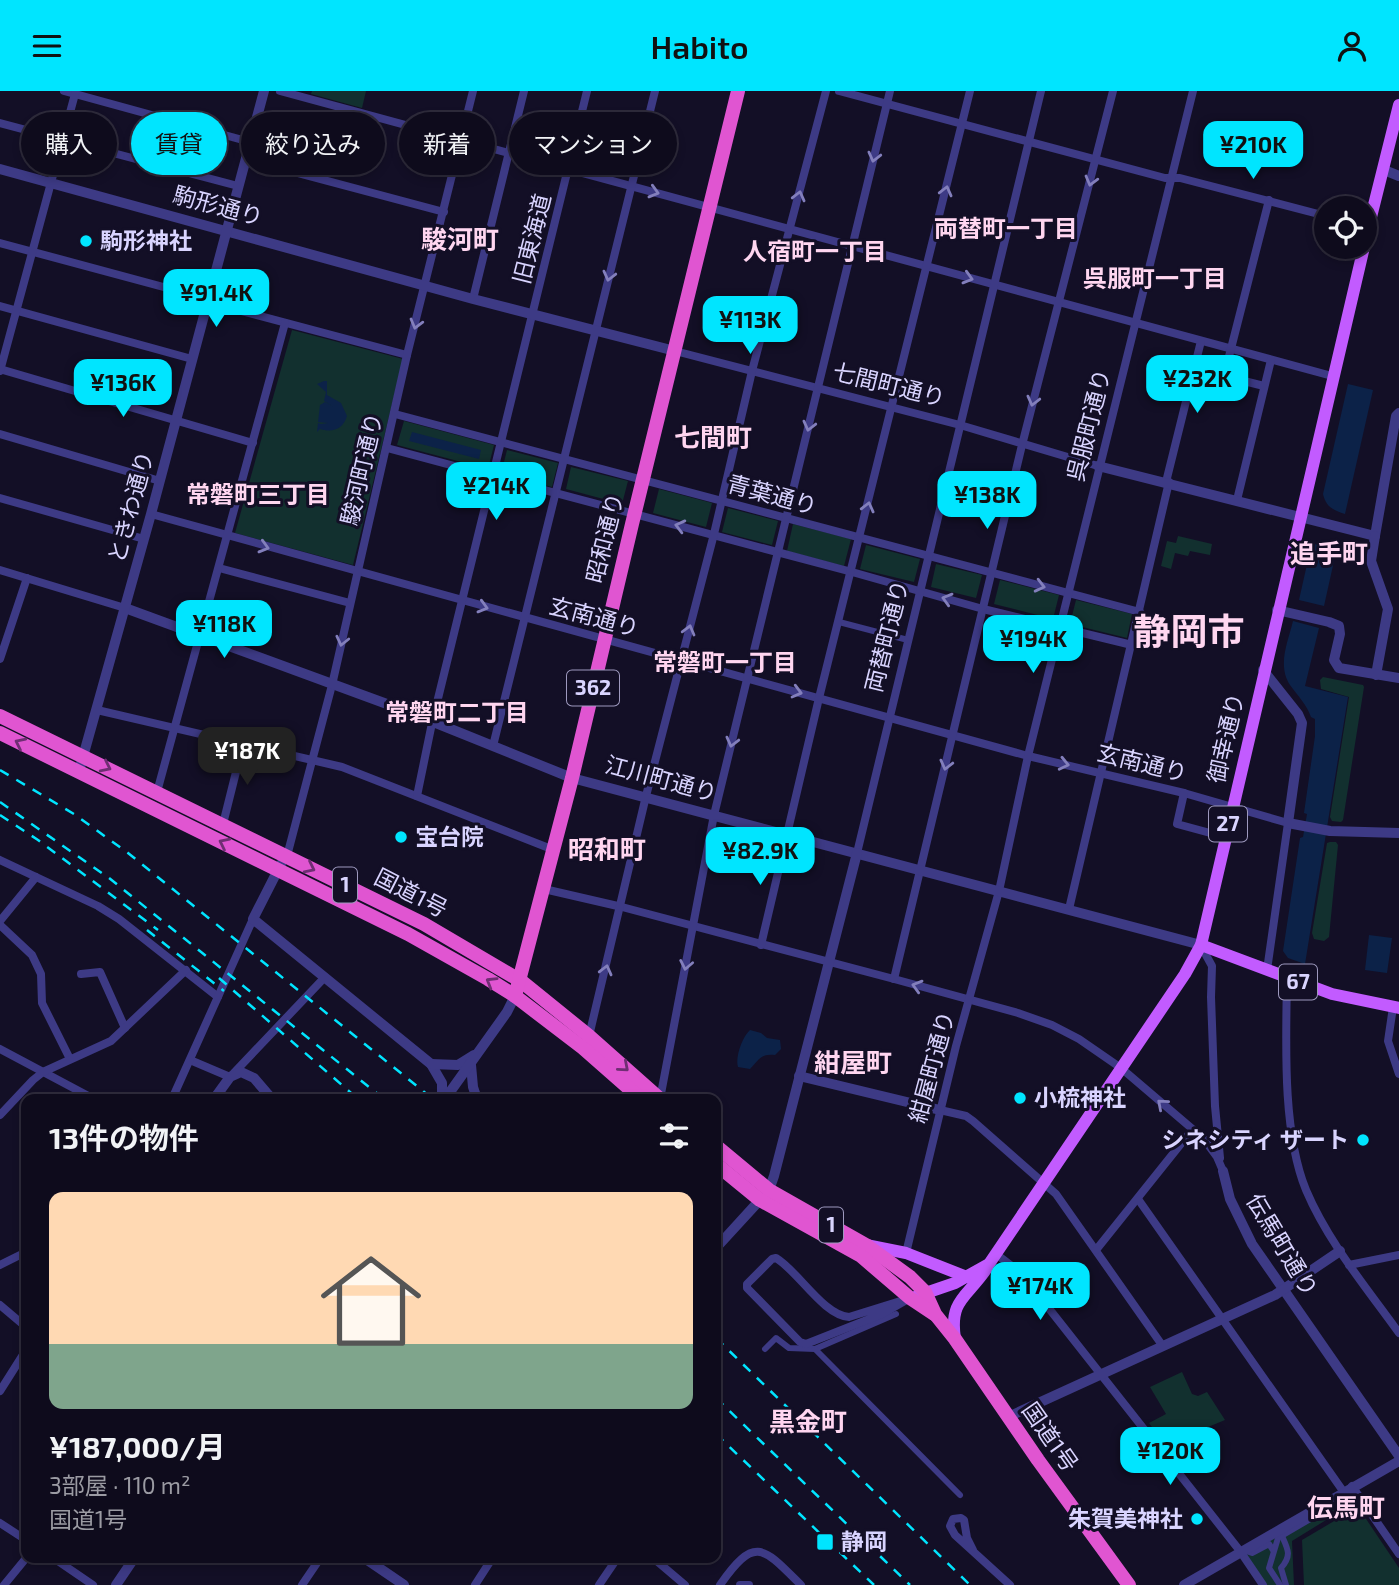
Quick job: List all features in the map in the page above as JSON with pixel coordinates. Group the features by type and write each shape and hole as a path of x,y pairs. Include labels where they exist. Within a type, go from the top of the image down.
{"highway":[{"name":"昭和通り","path":"515,996 572,778 738,91"},
{"name":"国道1号","path":"0,716 424,924 521,981 654,1094"},
{"name":"国道1号","path":"0,733 408,934 515,996 583,1048 635,1094"},
{"name":"国道1号","path":"721,1151 764,1195 866,1245 910,1277 925,1292 935,1314 1129,1585"},
{"name":"国道1号","path":"721,1167 861,1256 910,1298 935,1314"}],"main road":[{"path":"1376,196 1399,105"},
{"name":"御幸通り","path":"910,1298 955,1283 993,1259 1185,974 1200,945 1361,259"},
{"name":"67","path":"1200,945 1350,999 1396,1008"},
{"path":"866,1245 906,1254 967,1277"},
{"name":"27","path":"955,1339 953,1313 957,1304 976,1285 993,1259"}],"street":[{"path":"64,91 241,140"},
{"name":"ときわ通り","path":"258,112 264,91"},
{"path":"280,91 399,124"},
{"name":"駿河町通り","path":"468,112 473,91"},
{"path":"519,112 524,91"},
{"name":"旧東海道","path":"582,112 587,91"},
{"path":"493,747 655,91"},
{"path":"589,1036 752,371 826,91"},
{"path":"839,91 1165,178 1172,177 1314,213"},
{"path":"661,1094 714,815 890,91"},
{"path":"761,945 819,698 970,91"},
{"name":"両替町通り","path":"764,1195 774,1176 857,853 1041,91"},
{"path":"894,979 1022,445 1113,91"},
{"name":"呉服町通り","path":"999,891 1028,756 1098,466 1193,91"},
{"path":"70,112 75,94"},
{"path":"0,123 21,128"},
{"path":"473,299 509,153 495,150"},
{"path":"117,154 238,186"},
{"name":"駒形通り","path":"0,169 426,285"},
{"path":"1384,170 1399,176"},
{"path":"53,175 0,369 253,443"},
{"name":"ときわ通り","path":"79,771 177,420 241,175"},
{"path":"306,175 444,212"},
{"name":"駿河町通り","path":"287,856 332,685 407,355 453,175"},
{"name":"旧東海道","path":"417,796 432,723 567,175"},
{"path":"594,175 1332,376"},
{"path":"1265,387 1224,376 1269,200"},
{"path":"0,243 407,355"},
{"name":"七間町通り","path":"426,285 960,425 1098,466 1375,536"},
{"path":"0,306 192,359"},
{"path":"157,792 285,323"},
{"path":"1069,909 1201,341"},
{"path":"1237,500 1271,360"},
{"path":"1376,675 1388,609 1371,561 1396,417 1399,413"},
{"name":"青葉通り","path":"395,414 1140,612"},
{"path":"0,434 160,481"},
{"path":"387,448 714,534 983,609 1132,645"},
{"path":"1385,476 1399,478"},
{"path":"0,498 144,539"},
{"name":"玄南通り","path":"151,515 1028,756 1184,793 1288,823"},
{"path":"219,568 350,603"},
{"path":"0,570 125,608"},
{"path":"0,659 27,578"},
{"name":"江川町通り","path":"125,608 405,711 572,778 1200,945"},
{"path":"1278,610 1335,624 1340,630 1334,660 1336,667 1399,678"},
{"path":"839,622 908,640"},
{"path":"1263,670 1298,714 1302,723 1267,970"},
{"path":"97,710 342,767 554,851"},
{"path":"223,824 243,744"},
{"path":"1184,793 1177,824 1225,837"},
{"path":"1288,823 1330,831 1399,833"},
{"path":"174,1094 253,919 277,870 287,856"},
{"path":"2,863 98,906 119,919 218,997"},
{"path":"36,877 0,923 32,955 41,974 42,1003 70,1059"},
{"path":"544,889 894,979 1018,1013 1063,1030 1121,1068 1192,1130 1211,1147 1223,1171"},
{"name":"紺屋町通り","path":"906,1254 940,1109 999,891"},
{"path":"253,919 431,1065 442,1083 443,1094"},
{"name":"伝馬町通り","path":"1200,945 1212,966 1216,1116 1223,1171 1230,1199 1244,1230 1282,1291 1399,1458"},
{"path":"0,1115 43,1073 111,1041 186,971"},
{"path":"81,974 100,972 125,1028"},
{"path":"218,1094 230,1077 326,977"},
{"path":"1287,978 1286,1047 1294,1145 1305,1188 1349,1265 1399,1333"},
{"path":"447,1094 471,1065 515,996"},
{"path":"1396,1008 1388,1041 1398,1072"},
{"path":"0,1049 84,1094"},
{"path":"431,1065 458,1065 480,1051"},
{"path":"190,1060 230,1077 241,1072 247,1073 268,1094"},
{"path":"471,1065 475,1094"},
{"path":"799,1076 940,1109 966,1116 973,1121 1056,1194 1162,1345"},
{"path":"1097,1250 1192,1130"},
{"path":"721,1242 764,1195"},
{"path":"1138,1199 1220,1319 1399,1554"},
{"path":"1008,1417 1282,1291 1340,1251"},
{"path":"0,1265 21,1254"},
{"path":"1349,1265 1399,1255"},
{"path":"776,1258 842,1317 891,1309 806,1344 800,1342 747,1288 750,1280 776,1258"},
{"path":"993,1259 1021,1273 1241,1551 1263,1585"},
{"path":"765,1349 776,1338 789,1347 815,1349 910,1298"},
{"path":"1,1307 21,1323"},
{"path":"815,1349 960,1495"},
{"path":"0,1391 21,1358"},
{"path":"1184,1585 1399,1458"},
{"path":"1283,1585 1269,1568 1278,1538 1346,1498 1349,1489"},
{"path":"0,1523 21,1537"},
{"path":"1282,1536 1289,1551 1288,1561 1281,1567 1283,1585"},
{"path":"1241,1551 1252,1553 1269,1544 1273,1550"},
{"path":"973,1550 1010,1585"},
{"path":"720,1585 736,1562 757,1552 770,1555 801,1585"},
{"path":"4,1585 22,1563"},
{"path":"61,1563 93,1585"},
{"path":"116,1585 131,1563"},
{"path":"302,1585 317,1563"},
{"path":"372,1563 404,1585"},
{"path":"475,1585 489,1563"},
{"path":"599,1585 614,1563"},
{"path":"659,1563 685,1585"},
{"path":"740,1585 749,1585"}],"green space":[{"path":"312,91 366,91 362,108 311,94"},
{"path":"292,330 403,359 353,565 235,533"},
{"path":"404,421 494,445 488,469 397,445"},
{"path":"507,450 558,463 552,487 501,474"},
{"path":"571,467 628,481 622,504 566,489"},
{"path":"659,489 712,503 706,527 653,513"},
{"path":"728,508 778,521 772,545 722,532"},
{"path":"793,524 851,539 844,566 787,551"},
{"path":"1178,536 1212,544 1210,555 1190,551 1188,556 1175,553 1171,569 1161,566 1167,541 1176,543"},
{"path":"866,545 920,559 914,582 860,569"},
{"path":"936,564 982,575 976,598 931,587"},
{"path":"1000,580 1059,595 1053,619 994,604"},
{"path":"1076,600 1132,614 1127,638 1070,624"},
{"path":"1323,677 1364,687 1341,822 1332,821 1330,817 1349,697 1321,689 1320,680"},
{"path":"1336,842 1338,845 1329,937 1324,941 1314,939 1312,933 1327,843"},
{"path":"1182,1372 1192,1394 1198,1396 1207,1392 1225,1420 1191,1434 1191,1440 1168,1449 1149,1423 1166,1414 1150,1387"},
{"path":"1350,1491 1357,1501 1292,1541 1294,1585 1267,1585 1240,1551"},
{"path":"1358,1507 1399,1568 1399,1585 1304,1585 1302,1540"}],"water":[{"path":"327,381 327,395 341,403 347,416 337,429 320,429 317,432 318,423 328,423 318,422 320,405 325,402 334,407 324,401 326,392 317,384"},
{"path":"1348,384 1373,390 1345,514 1331,507 1323,494"},
{"path":"412,432 481,450 479,459 409,441"},
{"path":"1326,541 1338,543 1324,606 1299,600 1310,551 1313,545"},
{"path":"1293,621 1319,628 1305,686 1348,697 1305,964 1288,958 1283,951 1300,838 1303,837 1307,814 1304,813 1315,736 1315,719 1290,685 1284,670"},
{"path":"1369,935 1392,938 1387,973 1365,970"},
{"path":"750,1030 767,1038 780,1040 781,1049 775,1055 761,1058 750,1069 738,1067 737,1063 742,1042"}],"railway":[{"path":"0,770 74,814 128,853 427,1094"},
{"path":"0,802 109,878 378,1094"},
{"path":"0,815 38,840 158,930"},
{"path":"147,930 224,991"},
{"path":"219,978 352,1094"},
{"path":"721,1343 970,1585"},
{"path":"721,1403 910,1585"},
{"path":"721,1439 874,1585"}],"place":[{"name":"駒形神社","path":"86,241"},
{"name":"宝台院","path":"401,837"},
{"name":"小梳神社","path":"1020,1098"},
{"name":"シネシティ ザート","path":"1363,1140"},
{"name":"朱賀美神社","path":"1197,1519"},
{"name":"静岡","path":"825,1542"}],"district":[{"name":"両替町一丁目","path":"1006,229"},
{"name":"駿河町","path":"460,240"},
{"name":"人宿町一丁目","path":"815,252"},
{"name":"呉服町一丁目","path":"1155,279"},
{"name":"七間町","path":"713,438"},
{"name":"常磐町三丁目","path":"258,495"},
{"name":"追手町","path":"1329,554"},
{"name":"静岡市","path":"1189,632"},
{"name":"常磐町一丁目","path":"725,663"},
{"name":"常磐町二丁目","path":"457,713"},
{"name":"昭和町","path":"607,850"},
{"name":"紺屋町","path":"853,1063"},
{"name":"黒金町","path":"808,1422"},
{"name":"伝馬町","path":"1346,1508"}]}
